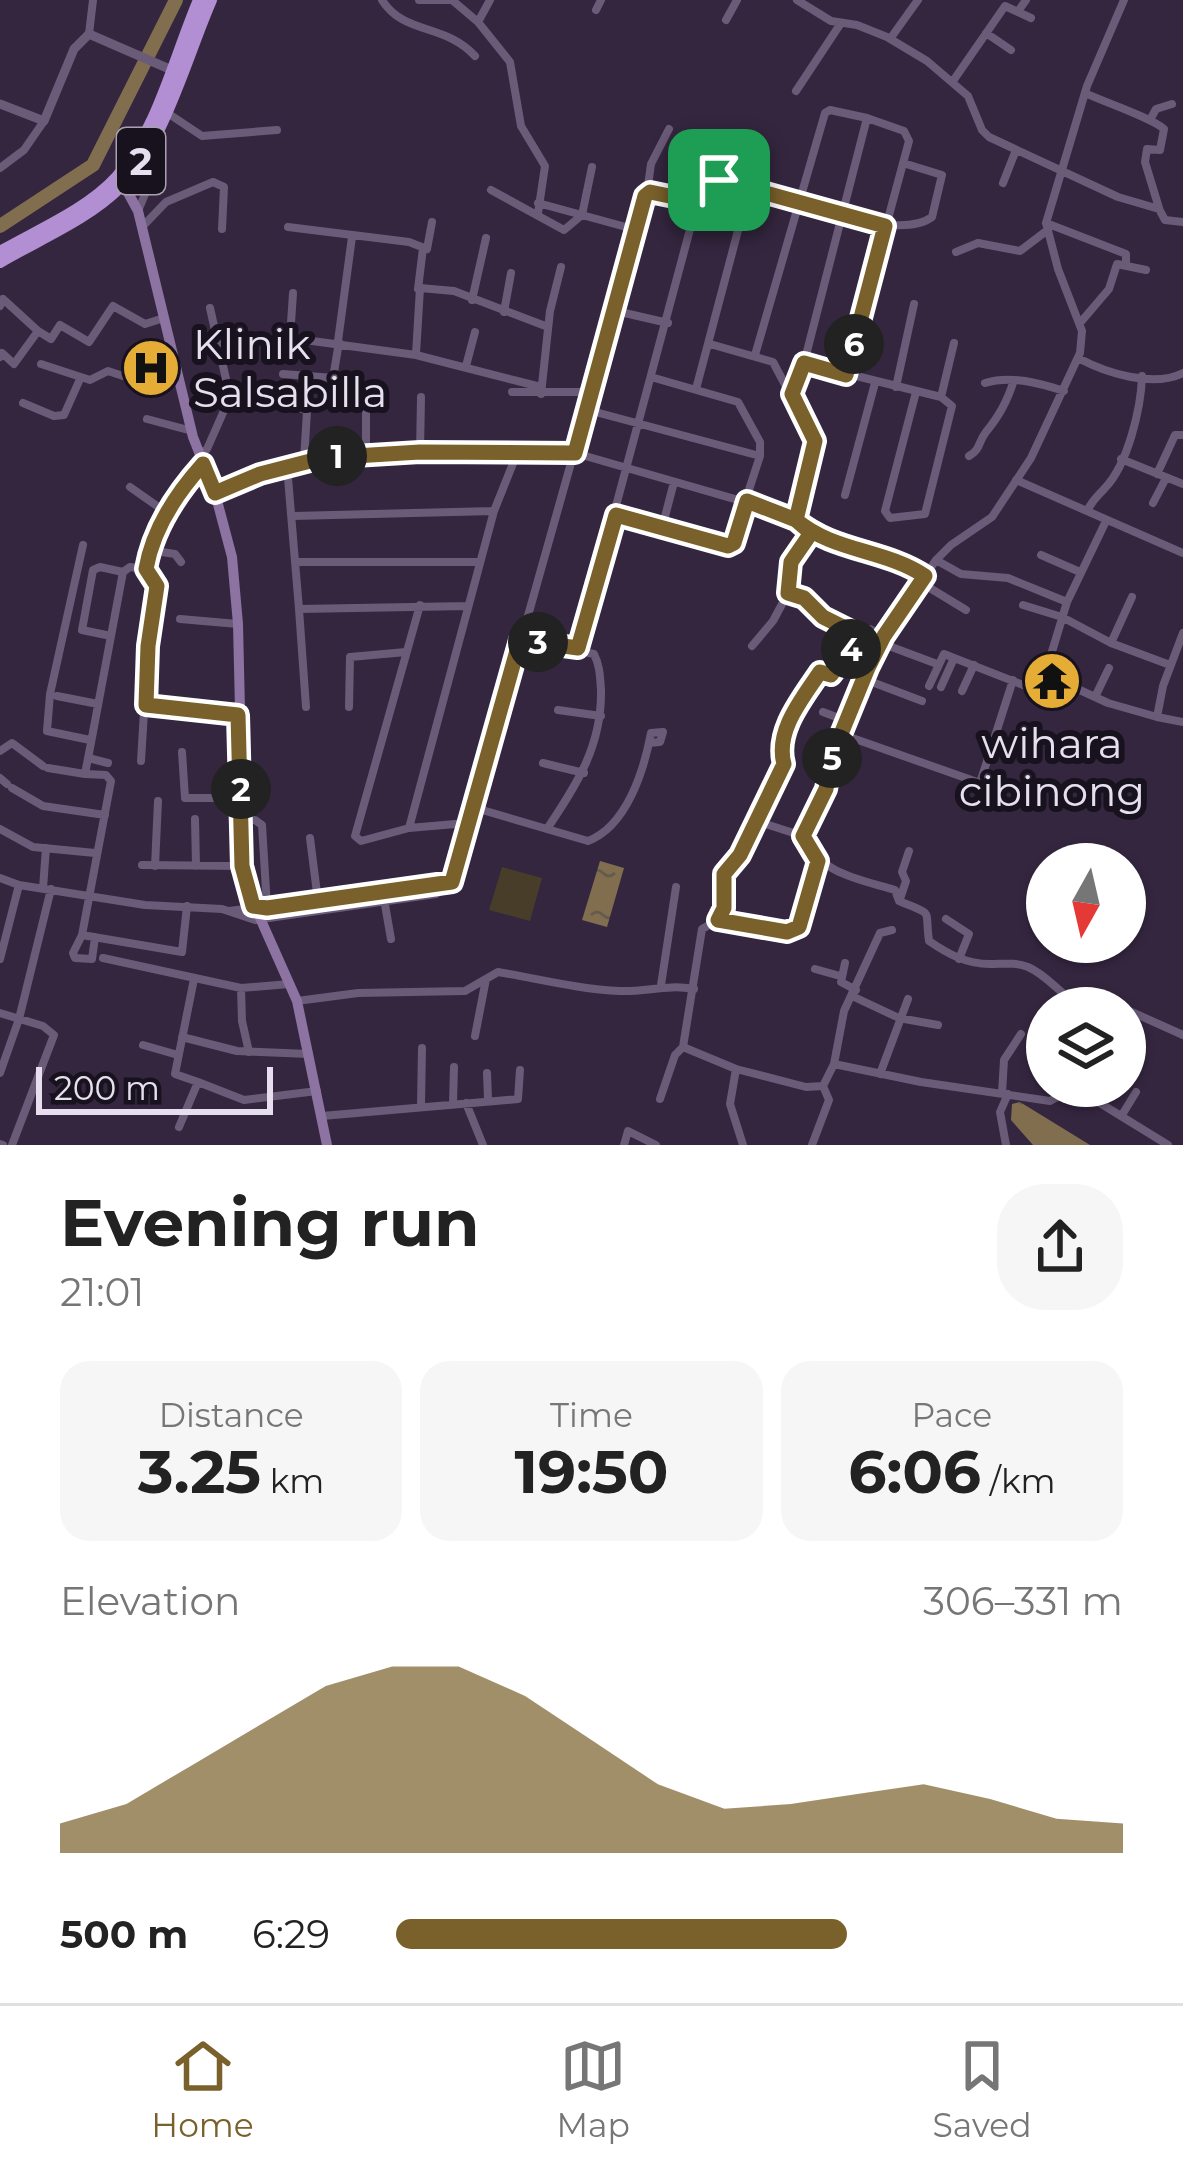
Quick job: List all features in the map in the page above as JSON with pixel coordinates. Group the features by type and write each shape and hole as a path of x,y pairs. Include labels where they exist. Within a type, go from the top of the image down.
{"highway":[{"name":"2","path":"0,262 92,208 145,152 165,112 199,0"},
{"name":"2","path":"0,252 121,179 211,0"}],"main road":[{"path":"121,179 143,226 191,431 232,556 238,624 242,866 253,906 297,1001 326,1145"}],"street":[{"path":"0,168 24,150 44,121 74,49 89,34 93,0"},
{"path":"382,0 396,18 445,33 475,56"},
{"path":"419,0 451,0 478,22 510,62 521,125 544,160 538,208"},
{"path":"478,22 490,0"},
{"path":"726,20 737,0"},
{"path":"797,0 842,23 890,39 953,81 975,106 982,130 1016,150 1118,197 1160,209"},
{"path":"890,39 918,0"},
{"path":"1019,10 1026,0"},
{"path":"803,836 826,789 841,734 883,639 936,560 992,517 1031,458 1078,358 1080,323 1046,227 1084,93 1124,0"},
{"path":"953,81 1009,2 1031,18"},
{"path":"796,91 842,23"},
{"path":"986,33 1011,50"},
{"path":"89,34 175,72"},
{"path":"1084,93 1164,130 1160,150 1145,152 1160,209 1166,220 1183,222"},
{"path":"0,104 44,121"},
{"path":"1150,120 1156,109 1172,104"},
{"path":"165,112 202,136 277,130"},
{"path":"754,355 825,113 867,118 908,133 846,375"},
{"path":"792,394 867,118"},
{"path":"0,878 145,904 229,911 260,920 452,882 616,311 652,164 669,128"},
{"path":"1003,183 1016,150"},
{"path":"138,211 158,163 145,152"},
{"path":"647,193 679,198 704,177 885,226 927,222 943,180 938,172 903,163"},
{"path":"538,208 562,230 582,215 592,167"},
{"path":"578,648 704,177"},
{"path":"143,226 166,202 213,182 225,191 222,229"},
{"path":"696,389 749,189"},
{"path":"491,190 538,208 637,230"},
{"path":"288,227 410,242 423,248 429,247 432,222"},
{"path":"956,253 976,238 1020,250 1046,227"},
{"path":"1046,227 1126,254 1126,265"},
{"path":"283,374 333,378 352,237"},
{"path":"472,300 486,238"},
{"path":"416,355 423,248"},
{"path":"1080,323 1109,289 1118,264 1146,270"},
{"path":"541,390 561,267"},
{"path":"504,312 512,273"},
{"path":"418,290 454,292 548,327"},
{"path":"293,293 289,337 416,355 541,390"},
{"path":"0,306 3,299 51,339 60,325 89,342 113,306 145,324 165,317"},
{"path":"896,387 914,304"},
{"path":"141,760 157,586 146,569 149,550 208,449 230,398 210,308"},
{"path":"616,311 668,323"},
{"path":"1,354 14,364 38,331"},
{"path":"466,366 475,332"},
{"path":"941,397 954,343"},
{"path":"710,344 773,362 815,441 796,520"},
{"path":"1078,358 1105,371 1175,377 1183,373"},
{"path":"804,363 941,397 952,406 926,512 890,518 885,511 916,392"},
{"path":"41,364 80,379 96,379 108,371 138,381 179,374"},
{"path":"1087,511 1107,487 1141,410 1142,376"},
{"path":"616,515 731,545 760,456 760,442 740,405 651,377"},
{"path":"23,403 54,416 64,415 80,379"},
{"path":"969,456 977,453 987,430 997,422 1014,380"},
{"path":"985,383 1039,382 1064,391"},
{"path":"845,495 875,383"},
{"path":"366,389 366,455"},
{"path":"257,390 307,411 304,460"},
{"path":"512,392 592,392"},
{"path":"420,452 421,397"},
{"path":"588,410 760,456"},
{"path":"147,419 191,431"},
{"path":"1153,503 1175,435 1183,435"},
{"path":"409,828 494,511 518,451"},
{"path":"215,493 304,460 420,452 575,453 747,501 796,520 829,542 902,563 967,610"},
{"path":"1121,459 1183,484"},
{"path":"287,466 306,707"},
{"path":"1016,480 1183,553"},
{"path":"662,527 674,482"},
{"path":"130,487 167,513"},
{"path":"293,516 494,511"},
{"path":"929,686 944,654 1039,689 1067,602 1106,520"},
{"path":"752,646 779,612 788,593 791,562 811,533"},
{"path":"83,545 50,694 48,732 91,740"},
{"path":"149,550 175,554 181,562"},
{"path":"1041,555 1080,572"},
{"path":"936,560 962,574 1008,578 1067,602"},
{"path":"296,562 481,562"},
{"path":"82,630 93,571 100,566 123,572"},
{"path":"85,774 123,572 130,567 146,569"},
{"path":"788,593 804,598 823,617 861,636"},
{"path":"1111,643 1132,597"},
{"path":"420,605 355,836 362,841 409,828 466,823"},
{"path":"299,609 468,605"},
{"path":"1023,605 1062,617 1111,643 1170,665"},
{"path":"180,619 238,624"},
{"path":"65,627 111,635"},
{"path":"661,1099 675,1055 683,1047 700,933 718,920 724,908 724,874 740,855 784,764 781,754 788,722 820,672 831,675 870,629 937,664"},
{"path":"1157,716 1183,633"},
{"path":"520,640 578,648 594,654 598,662 601,716 584,773 548,829"},
{"path":"349,707 350,657 406,652"},
{"path":"941,687 954,658"},
{"path":"962,691 974,665"},
{"path":"1095,697 1109,668"},
{"path":"1045,674 1095,697 1183,722"},
{"path":"864,679 922,701"},
{"path":"841,734 980,783 1013,680"},
{"path":"57,696 98,704"},
{"path":"146,705 238,715"},
{"path":"558,710 601,716"},
{"path":"823,712 847,721"},
{"path":"0,751 12,743 45,767 106,775 111,781 75,958 92,959 95,937"},
{"path":"472,807 588,841 603,835 635,787 649,743"},
{"path":"182,752 185,799 241,798"},
{"path":"88,758 108,763"},
{"path":"544,763 584,773"},
{"path":"6,783 43,806 105,815"},
{"path":"154,866 158,801"},
{"path":"195,819 196,866"},
{"path":"242,820 262,825 267,908"},
{"path":"756,821 803,836 818,861 829,869 895,890 899,901 931,918 929,941 959,958 1032,969 1053,987"},
{"path":"0,829 24,844 95,853"},
{"path":"310,838 318,901"},
{"path":"0,1073 20,1019 47,889 46,848"},
{"path":"899,901 907,881 902,872 909,851"},
{"path":"718,920 794,931 818,861"},
{"path":"142,865 242,866"},
{"path":"0,959 3,923 19,885"},
{"path":"661,986 676,887"},
{"path":"229,911 383,897"},
{"path":"383,897 391,939"},
{"path":"82,935 179,953 187,906"},
{"path":"946,919 969,934 959,958"},
{"path":"823,1086 834,1064 840,1024 880,933 892,930"},
{"path":"104,958 242,988 291,984"},
{"path":"845,963 840,976 854,993 899,1018 938,1025"},
{"path":"814,969 840,976"},
{"path":"297,1001 358,993 466,991 498,972 573,988 694,988"},
{"path":"475,1036 486,978"},
{"path":"194,979 175,1074 244,1100 317,1091"},
{"path":"242,988 242,1021 250,1053"},
{"path":"880,1074 908,999"},
{"path":"0,1013 43,1026 54,1037 13,1145"},
{"path":"1146,1019 1183,1035"},
{"path":"1006,1145 1000,1112 1004,1060 1021,1034"},
{"path":"182,1037 250,1053 309,1054"},
{"path":"142,1046 178,1055"},
{"path":"683,1047 736,1069 806,1088 823,1086"},
{"path":"421,1105 422,1048"},
{"path":"834,1064 1026,1097"},
{"path":"453,1103 454,1067"},
{"path":"736,1069 730,1104 743,1145"},
{"path":"322,1116 520,1097 520,1070"},
{"path":"487,1073 488,1099"},
{"path":"179,1126 198,1082"},
{"path":"812,1145 830,1100 823,1086"},
{"path":"466,1103 483,1145"},
{"path":"1109,1107 1168,1145"},
{"path":"1122,1115 1127,1107"},
{"path":"624,1145 628,1131 656,1145"}],"shaded area":[{"path":"502,867 542,878 530,921 489,910"}],"water":[{"path":"600,861 624,868 607,927 582,920"},
{"path":"1020,1102 1090,1145 1033,1145 1011,1120 1012,1104"}],"waterway":[{"path":"0,226 93,165 176,0"}],"place":[{"name":"Klinik Salsabilla","path":"151,368"},
{"name":"wihara cibinong","path":"1052,681"}],"route":[{"path":"719,180 699,178 679,198 650,192 645,196 575,453 420,452 322,458 260,474 215,493 203,464 183,486 149,550 146,569 157,586 146,705 238,715 242,866 253,906 267,908 452,882 520,640 578,648 616,515 728,546 734,543 747,501 796,520 811,533 791,562 788,593 804,598 823,617 861,636 830,676 820,672 785,727 784,764 746,844 724,874 724,908 718,920 787,932 799,927 818,861 803,836 826,789 832,756 868,668 925,576 896,561 829,542 796,520 815,441 792,394 804,363 846,375 885,226 719,180"}]}
